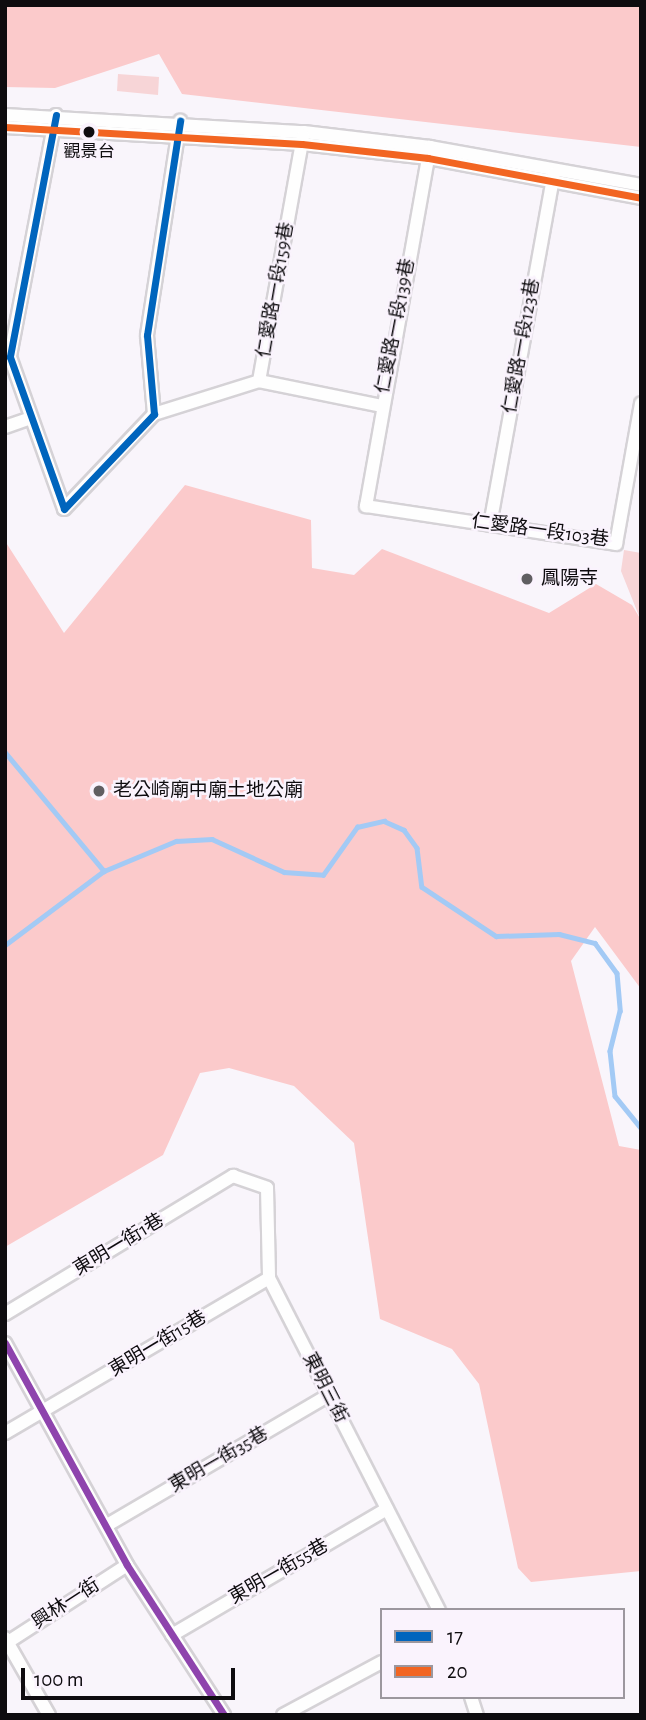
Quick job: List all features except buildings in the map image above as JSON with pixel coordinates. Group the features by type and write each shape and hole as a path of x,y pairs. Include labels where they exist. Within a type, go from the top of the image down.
{"street":[{"path":"5,115 55,121 180,127 303,138 429,153 554,174 641,185"},
{"path":"5,127 55,121"},
{"path":"55,121 10,357 28,419 64,509 154,414 147,335 180,127"},
{"name":"仁愛路一段159巷","path":"154,414 259,381 303,138"},
{"name":"仁愛路一段139巷","path":"366,506 429,153"},
{"path":"554,174 641,198"},
{"name":"仁愛路一段123巷","path":"490,525 554,174"},
{"path":"259,381 382,406"},
{"name":"仁愛路一段103巷","path":"366,506 616,544 641,403"},
{"path":"5,427 28,419"},
{"name":"東明三街","path":"233,1176 267,1188 269,1278 438,1608"},
{"name":"東明一街1巷","path":"5,1314 233,1176"},
{"name":"東明一街15巷","path":"5,1433 269,1278"},
{"path":"5,1343 48,1410 127,1564 224,1715"},
{"name":"東明一街35巷","path":"108,1524 329,1395"},
{"name":"東明一街55巷","path":"172,1635 387,1509"},
{"name":"興林一街","path":"6,1641 127,1564"},
{"path":"6,1641 49,1715"},
{"path":"283,1715 380,1663"}],"shaded area":[{"path":"5,5 641,5 641,147 182,94 159,54 55,88 5,87"},
{"path":"118,74 159,77 158,95 117,91"},
{"path":"185,485 311,520 312,568 354,575 382,549 549,613 596,584 632,605 641,620 641,989 595,927 571,961 619,1146 641,1150 641,1571 531,1582 518,1568 479,1384 452,1349 380,1319 354,1143 294,1086 229,1068 200,1073 163,1155 5,1247 5,541 64,633"},
{"path":"624,550 641,553 641,621 621,571"}],"waterway":[{"path":"5,752 104,871"},
{"path":"5,945 104,871 176,841 212,839 284,872 323,875 357,827 384,821 404,830 417,848 422,887 496,936 559,934 595,943 617,973 620,1011 610,1051 615,1096 641,1128"}],"transit line":[{"name":"17","path":"56,115 10,357 64,509 154,414 147,335 180,121"},
{"name":"20","path":"5,127 302,144 428,158 641,198"},
{"path":"5,1343 127,1565 224,1715"}],"place":[{"name":"觀景台","path":"89,132"},
{"name":"鳳陽寺","path":"527,579"},
{"name":"老公崎廟中廟土地公廟","path":"99,791"}]}
